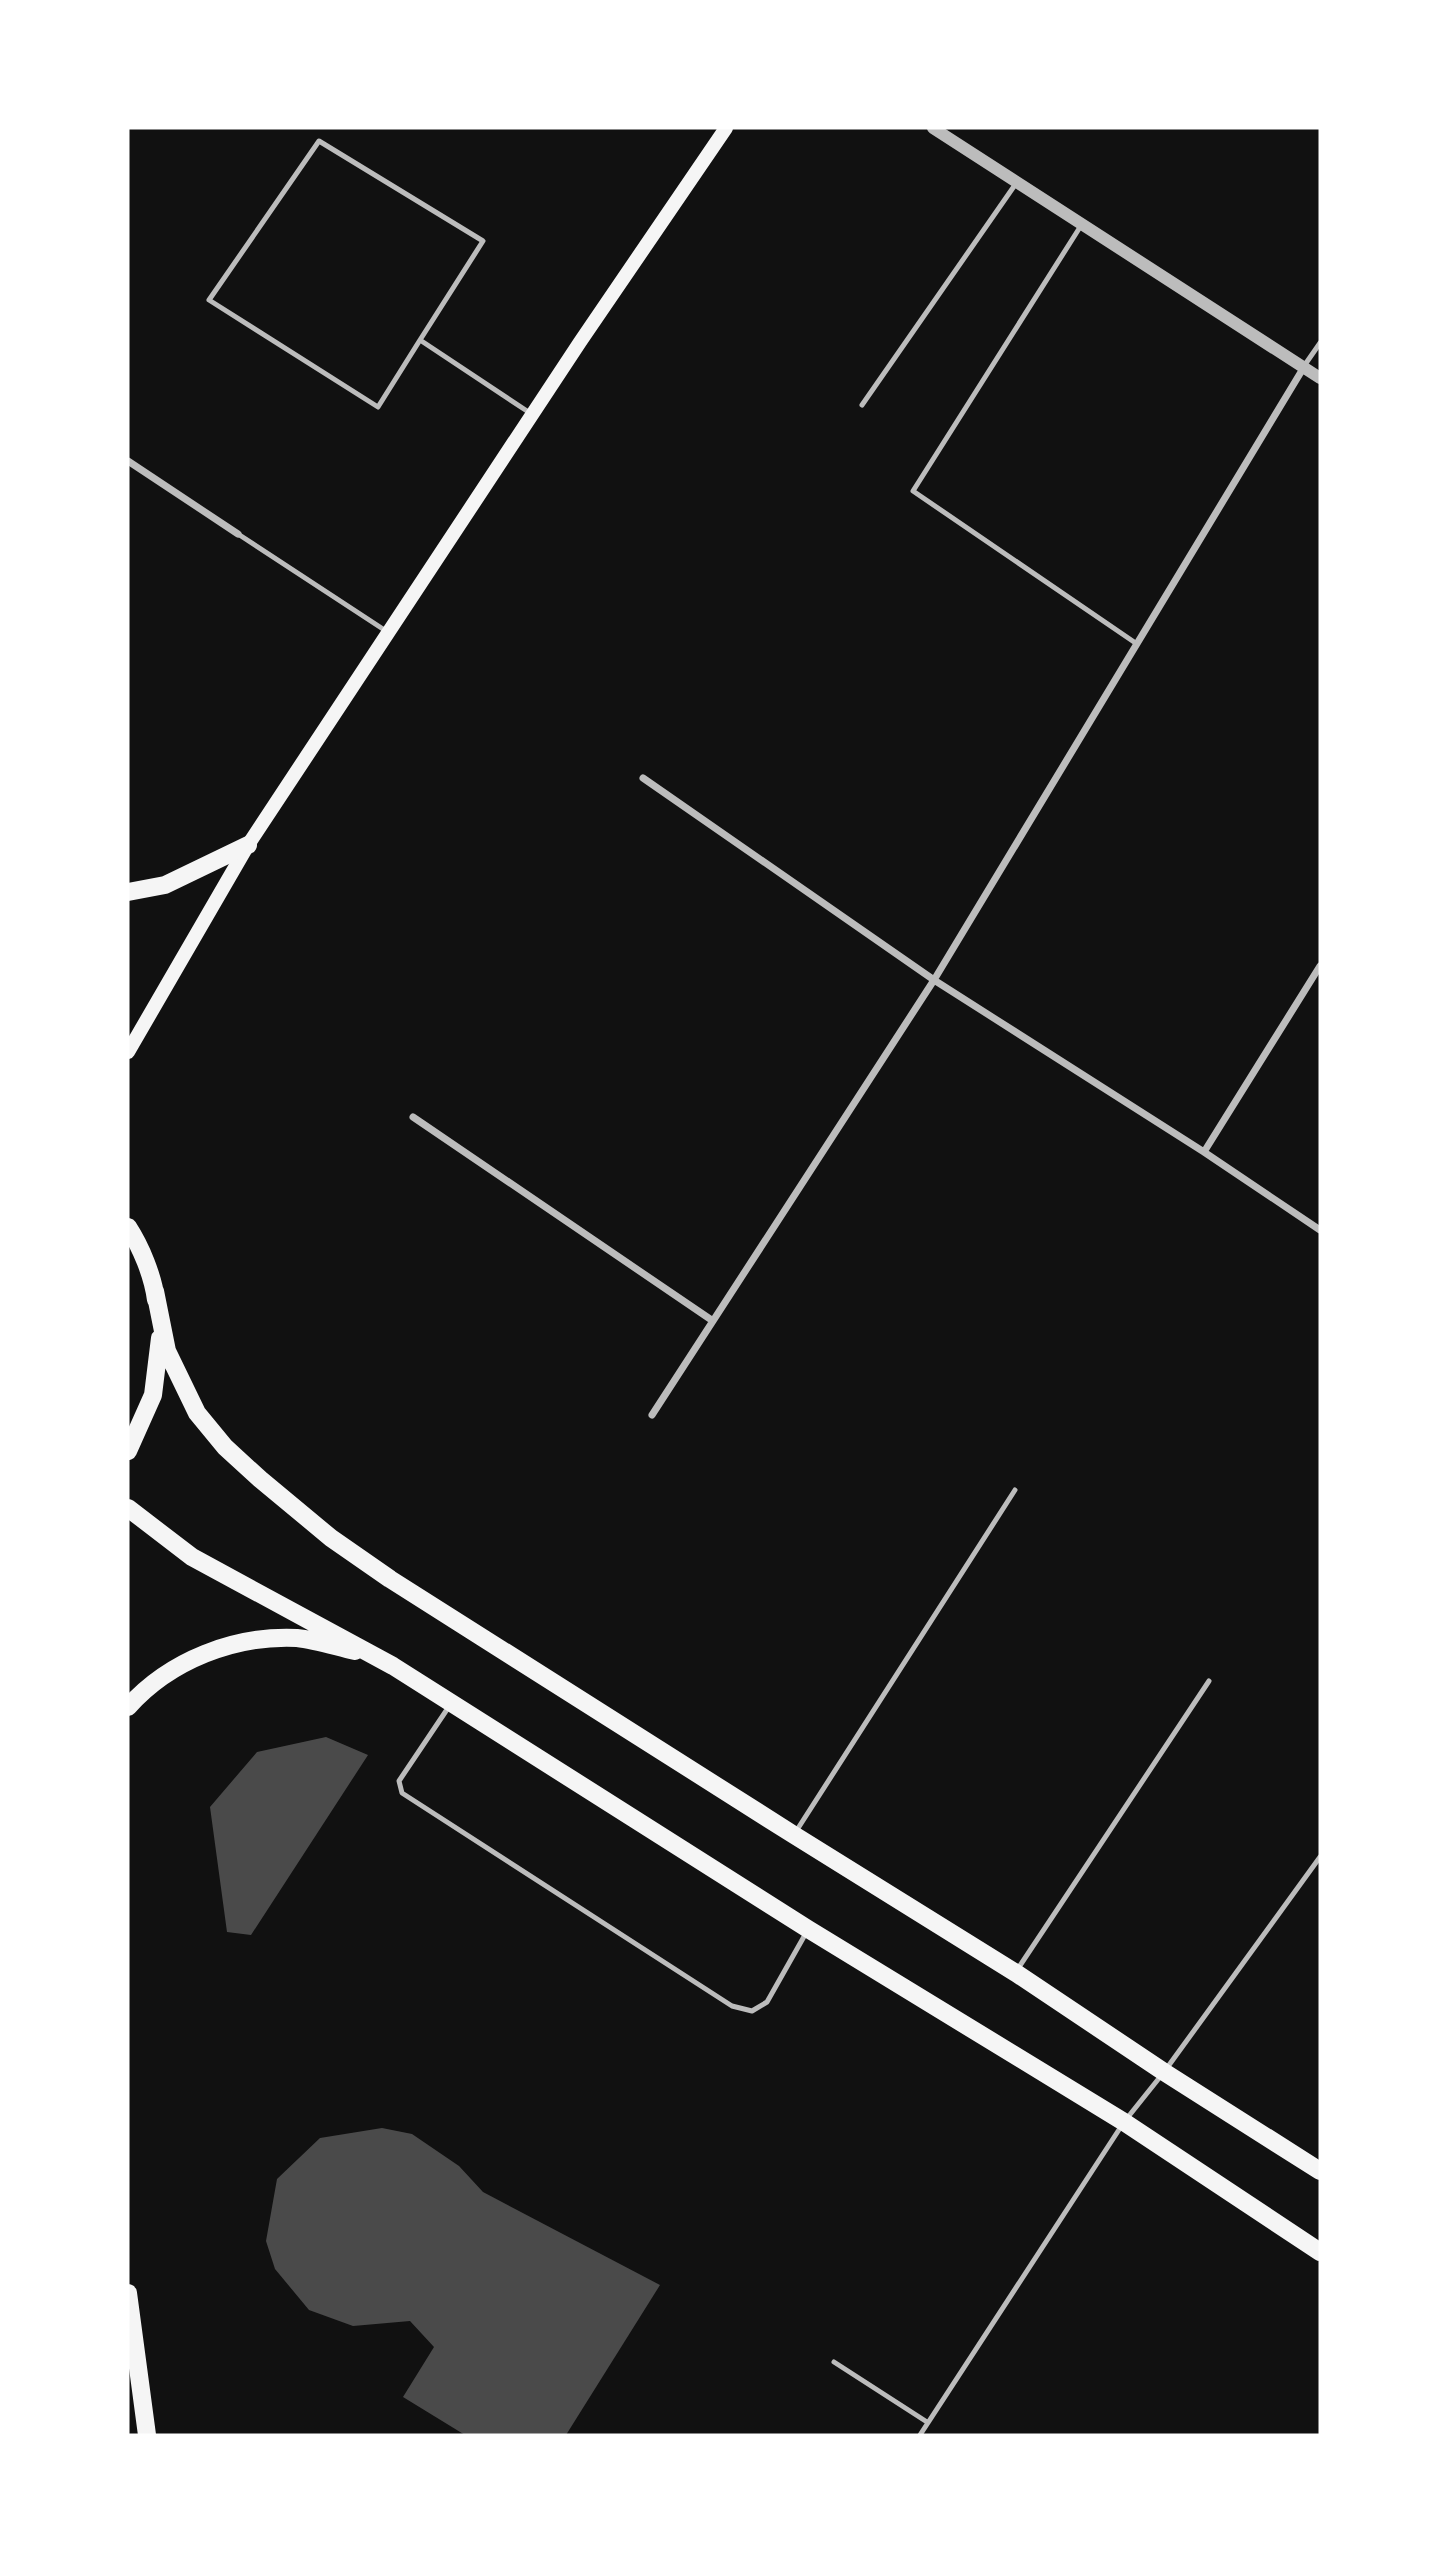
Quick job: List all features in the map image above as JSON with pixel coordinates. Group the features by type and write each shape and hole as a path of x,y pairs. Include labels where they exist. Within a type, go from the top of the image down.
{"main road":[{"path":"128,1052 248,845 532,415 726,128"},
{"path":"128,892 165,885 248,845"},
{"path":"128,1227 136,1240 155,1290 167,1351 197,1413 225,1447 331,1538 390,1579 1016,1973 1164,2072 1320,2171"},
{"path":"128,1451 153,1395 160,1343 155,1290"},
{"path":"128,1508 192,1557 393,1666 808,1929 1124,2122 1320,2252"},
{"path":"128,1707 163,1676 194,1658 228,1645 264,1638 300,1638 370,1654 393,1666"},
{"path":"128,2292 147,2435"}],"street":[{"path":"933,128 1320,378"},
{"path":"652,1415 934,980 1304,367"},
{"path":"128,461 238,534"},
{"path":"643,778 934,980 1204,1152 1320,1230"},
{"path":"1204,1152 1320,966"},
{"path":"413,1117 713,1321"}],"lane":[{"path":"318,141 483,241 420,340 378,407 209,300 318,141"},
{"path":"862,405 1017,182"},
{"path":"1082,224 912,491 1137,644"},
{"path":"420,340 532,415"},
{"path":"1304,367 1320,342"},
{"path":"238,534 388,633"},
{"path":"794,1835 1015,1490"},
{"path":"1016,1973 1209,1681"},
{"path":"452,1703 399,1781 402,1793 732,2006 752,2011 767,2002 808,1929"},
{"path":"919,2435 1124,2122 1164,2072 1320,1857"},
{"path":"834,2362 927,2422"}],"building":[{"path":"326,1737 368,1755 251,1935 227,1932 210,1807 257,1752"},
{"path":"382,2128 412,2134 459,2166 483,2192 660,2285 566,2435 465,2435 403,2397 434,2347 410,2321 353,2326 309,2310 275,2269 266,2241 277,2179 320,2138"}]}
